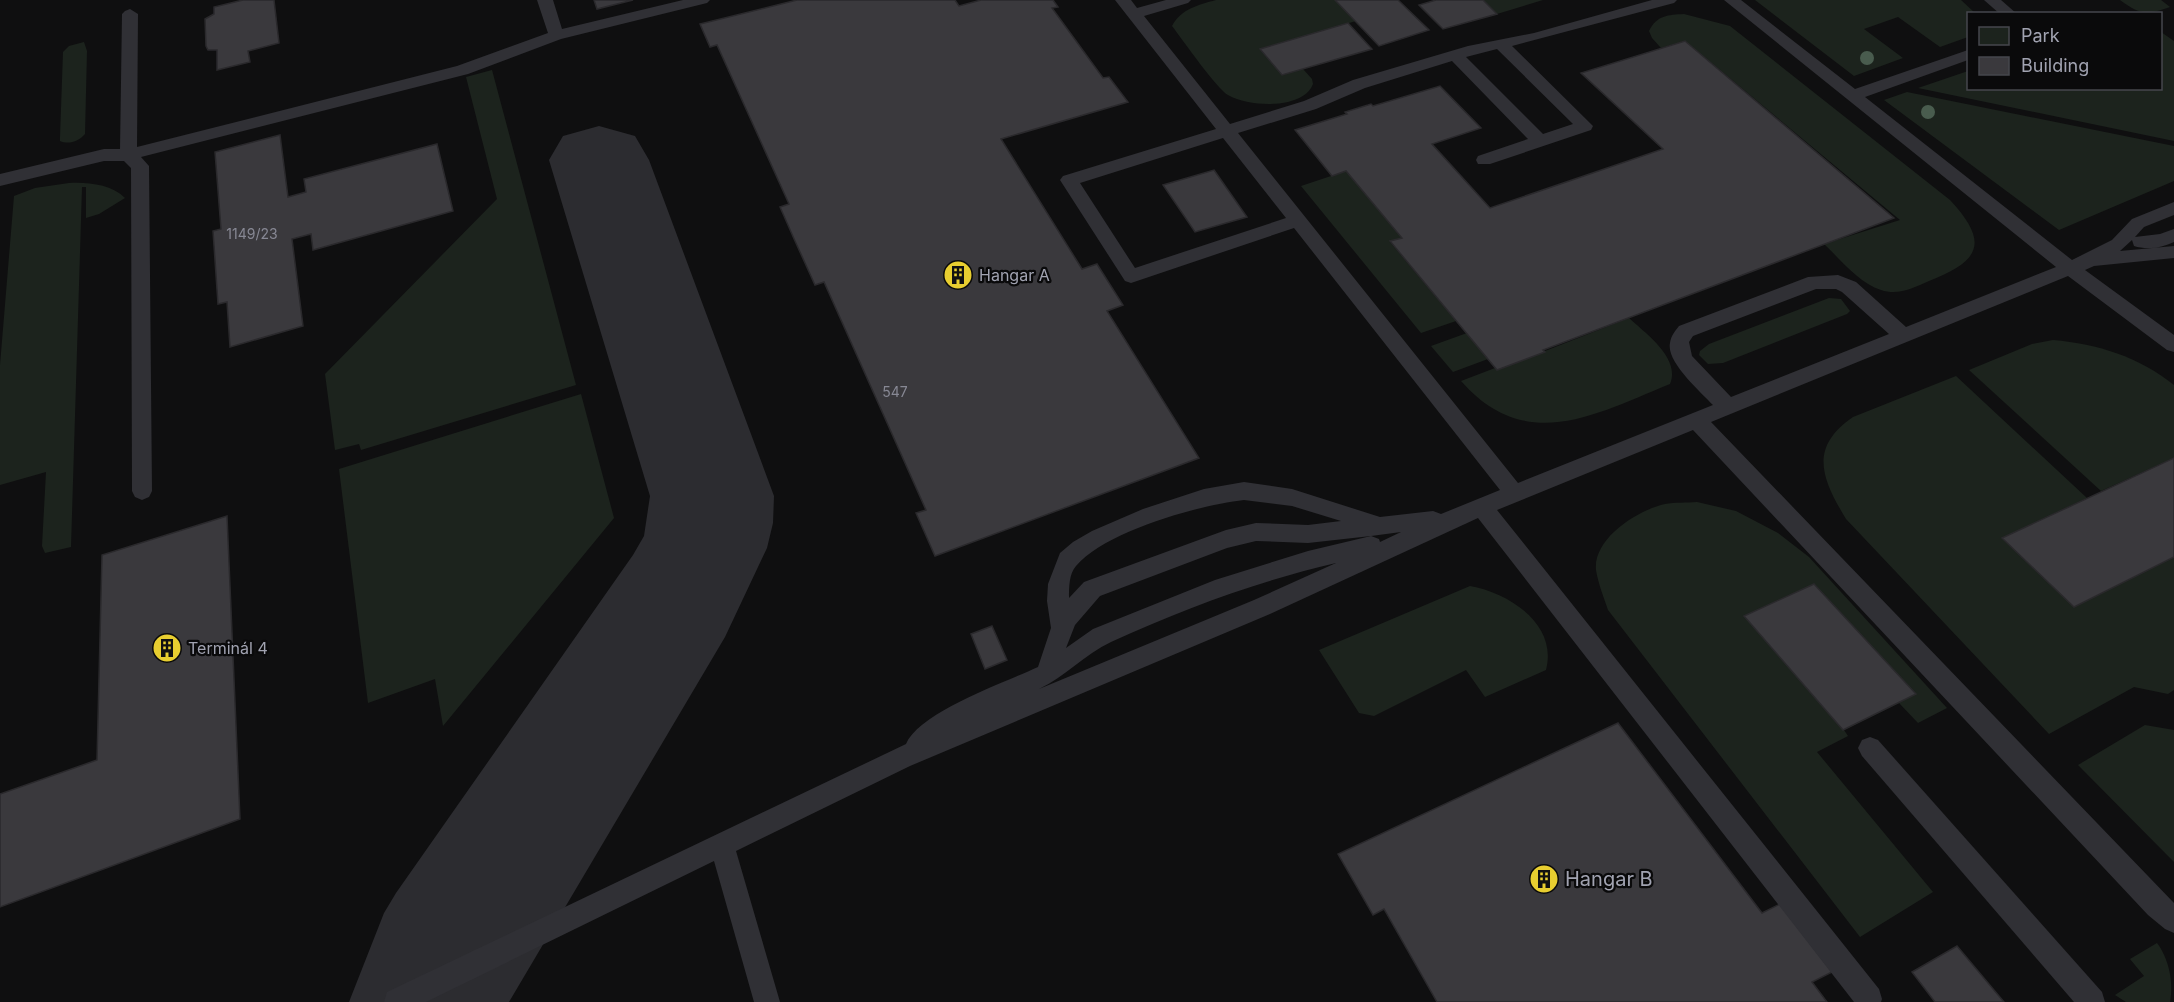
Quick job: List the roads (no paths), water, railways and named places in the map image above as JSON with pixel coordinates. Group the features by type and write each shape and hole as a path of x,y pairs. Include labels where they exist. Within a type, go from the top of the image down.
{"lane":[{"path":"545,0 556,35"},
{"path":"0,180 104,155 128,155 462,70 556,35 702,0"},
{"path":"1129,7 1183,0"},
{"path":"1298,220 1131,276 1069,180 1310,105 1359,84 1455,55 1535,38 1669,0"},
{"path":"1732,0 1852,96 2079,264 2174,345"},
{"path":"1992,0 2007,12"},
{"path":"1129,7 1514,493"},
{"path":"130,14 128,155 140,166 142,491"},
{"path":"1484,160 1585,126 1500,44"},
{"path":"1455,55 1540,141"},
{"path":"1852,96 1967,55"},
{"path":"397,1002 901,758 1262,607 1412,536 1514,493 2079,264 2118,244 2138,223 2174,208"},
{"path":"2118,244 2163,240 2174,235"},
{"path":"2079,264 2174,252"},
{"path":"1728,406 1684,360 1678,350 1679,339 1686,331 1815,282 1827,280 1849,287 1903,336"},
{"path":"1696,420 2149,898 2174,920"},
{"path":"1061,627 1056,597 1068,561 1089,541 1176,506 1220,494 1244,491 1305,501 1378,524"},
{"path":"1482,507 1869,999"},
{"path":"1048,674 1061,627 1075,604 1092,590 1226,539 1256,532 1308,534 1378,524 1452,519"},
{"path":"901,758 948,719 1048,674 1101,636 1176,604 1308,560 1412,536"},
{"path":"1870,748 2092,1002"},
{"path":"722,844 767,1002"}],"place":[{"name":"Hangar A","path":"958,275"},
{"name":"Terminál 4","path":"167,648"},
{"name":"Hangar B","path":"1544,879"}]}
